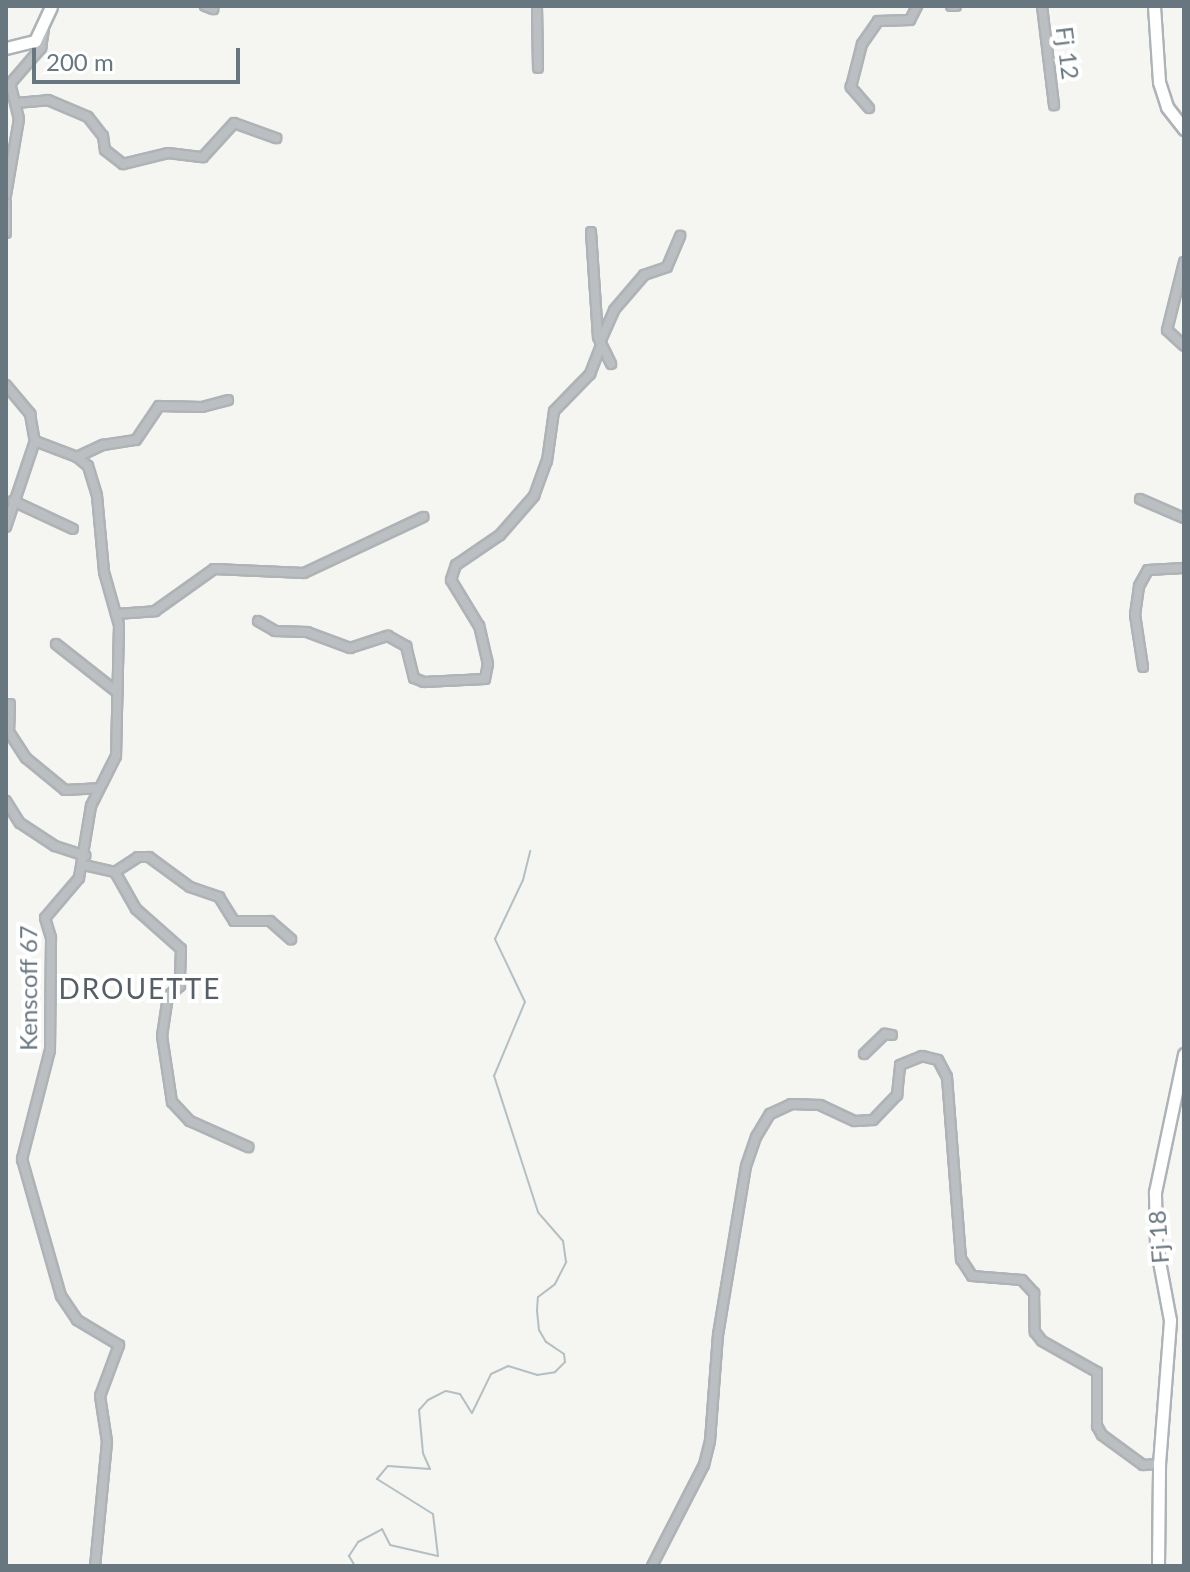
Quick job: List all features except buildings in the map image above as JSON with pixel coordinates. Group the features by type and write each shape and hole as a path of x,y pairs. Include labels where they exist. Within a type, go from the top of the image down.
{"street":[{"path":"6,195 18,133 16,103 10,84 41,48 51,6"},
{"path":"537,6 538,68"},
{"path":"869,108 851,87 862,44 878,21 910,20 917,6"},
{"name":"Fj 12","path":"1042,6 1054,105"},
{"path":"1154,6 1159,82 1167,107 1184,130"},
{"path":"6,48 35,41 44,28"},
{"path":"16,103 48,100 88,117 103,136 105,150 123,164 168,153 203,157 234,123 276,138"},
{"path":"6,203 6,233"},
{"path":"591,232 600,344 611,364"},
{"path":"258,621 275,631 307,632 350,648 388,636 406,646 414,678 424,682 485,679 488,664 479,626 451,580 456,565 500,535 534,496 547,461 554,411 590,374 614,310 644,275 667,267 680,236"},
{"path":"1184,262 1167,330 1184,346"},
{"path":"6,385 30,414 35,441 6,527"},
{"path":"77,457 103,445 136,440 159,406 202,407 228,400"},
{"path":"35,441 77,457 94,482 104,572 116,614 121,655 116,756 98,788 87,819 85,861"},
{"path":"1140,499 1184,518"},
{"path":"13,501 73,529"},
{"path":"116,614 155,611 214,569 304,573 423,517"},
{"path":"1143,667 1135,615 1139,586 1148,570 1184,568"},
{"path":"56,644 117,692"},
{"path":"10,704 9,732 26,758 65,790 98,788"},
{"path":"6,801 20,823 55,846 115,872 136,909 182,953 180,986 168,996 162,1036 172,1102 190,1121 248,1147"},
{"path":"115,872 138,857 149,857 190,887 219,897 234,921 270,921 291,939"},
{"name":"Kenscoff 67","path":"85,861 45,918 51,938 50,1050 22,1159 61,1296 77,1320 119,1345 100,1396 107,1442 95,1566"},
{"path":"864,1054 885,1034 892,1035"},
{"name":"Fj 18","path":"1158,1566 1159,1464 1170,1320 1156,1245 1155,1192 1184,1054"},
{"path":"652,1566 704,1465 710,1441 718,1335 746,1166 756,1137 770,1114 791,1104 820,1105 855,1121 873,1120 897,1095 900,1065 922,1056 938,1060 947,1077 961,1259 972,1276 1022,1280 1034,1293 1035,1332 1042,1341 1097,1372 1097,1426 1102,1435 1134,1460 1159,1464"}],"waterway":[{"path":"355,1566 349,1556 358,1542 382,1529 390,1545 438,1556 433,1514 377,1479 388,1466 430,1469 423,1453 419,1410 428,1400 446,1391 460,1394 472,1413 491,1374 508,1366 537,1375 555,1372 565,1362 564,1354 546,1342 539,1330 537,1310 538,1297 555,1284 566,1262 563,1241 538,1212 494,1076 525,1002 495,939 523,880 530,851"}],"district":[{"name":"DROUETTE","path":"140,988"}]}
